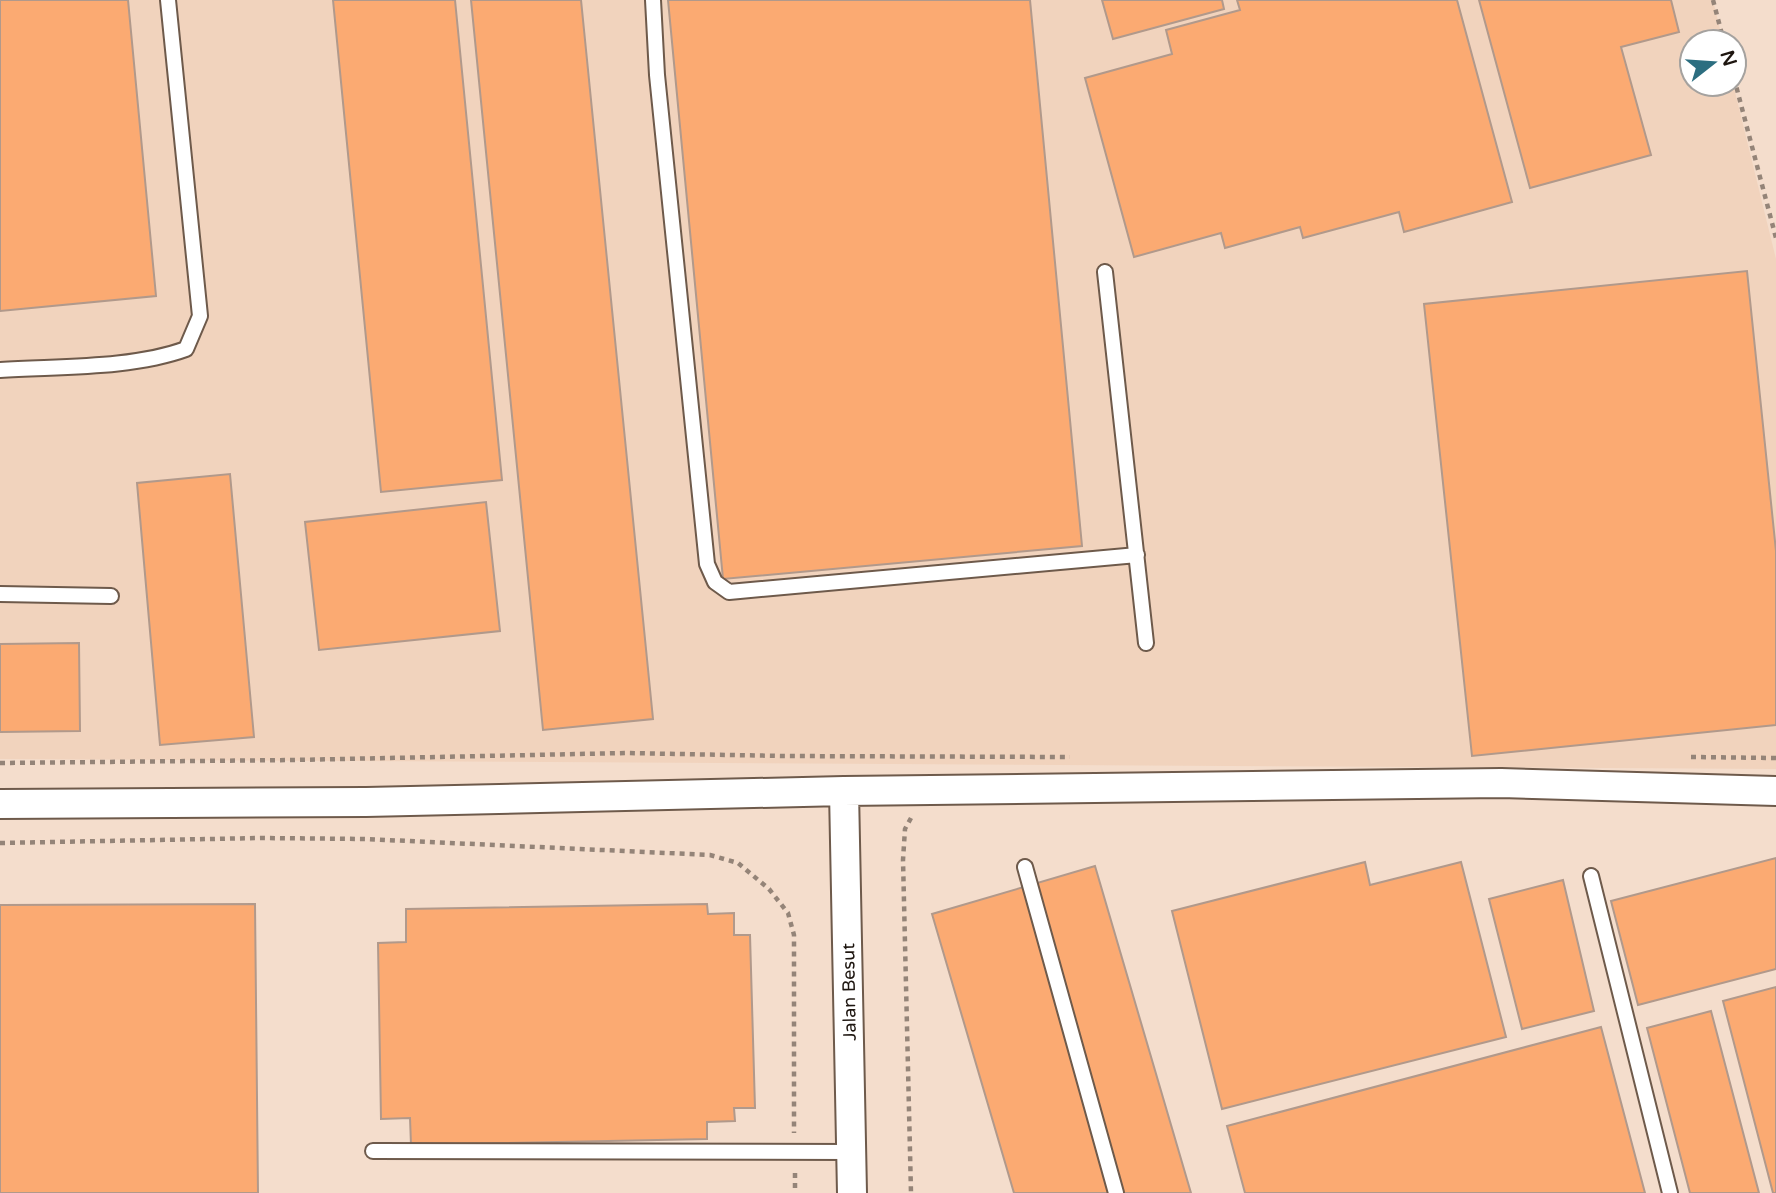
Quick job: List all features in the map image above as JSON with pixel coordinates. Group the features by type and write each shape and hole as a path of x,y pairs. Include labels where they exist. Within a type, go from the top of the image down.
{"street":[{"path":"0,804 366,802 844,791 1501,783 1776,791"},
{"name":"Jalan Besut","path":"844,791 852,1193"}],"lane":[{"path":"0,370 127,362 165,356 186,349 200,316 168,0"},
{"path":"653,0 657,75 707,564 715,582 729,592 1137,555"},
{"path":"1105,272 1146,643"},
{"path":"0,594 111,596"},
{"path":"1025,867 1116,1193"},
{"path":"1591,876 1670,1193"},
{"path":"373,1151 852,1152"}],"path":[{"path":"1713,0 1720,28"},
{"path":"1739,98 1776,238"},
{"path":"0,763 626,753 1078,757"},
{"path":"1679,757 1776,758"},
{"path":"911,1193 903,860 905,829 913,813"},
{"path":"0,843 261,838 365,839 710,855 738,863 769,890 788,913 794,935 795,1193"}],"shaded area":[{"path":"0,0 1713,0 1720,28 1678,28 1678,98 1736,98 1776,259 1776,769 0,759"}],"building":[{"path":"0,0 128,0 156,296 0,311"},
{"path":"333,0 455,0 502,480 381,492"},
{"path":"471,0 581,0 653,719 543,730"},
{"path":"668,0 1030,0 1082,546 723,579"},
{"path":"1102,0 1222,0 1224,9 1113,39"},
{"path":"1237,0 1457,0 1512,202 1404,232 1399,212 1303,238 1300,227 1225,248 1221,233 1134,257 1085,78 1172,54 1166,30 1240,10"},
{"path":"1479,0 1671,0 1678,32 1621,47 1651,155 1530,188"},
{"path":"1747,271 1776,551 1776,725 1472,756 1424,304"},
{"path":"230,474 254,737 160,745 137,483"},
{"path":"486,502 500,631 319,650 305,522"},
{"path":"79,643 80,731 0,732 0,644"},
{"path":"1776,858 1776,969 1638,1005 1611,901"},
{"path":"1365,862 1370,885 1461,862 1506,1037 1222,1109 1172,911"},
{"path":"1095,866 1191,1193 1014,1193 932,914"},
{"path":"1563,880 1594,1011 1522,1029 1489,899"},
{"path":"255,904 258,1193 0,1193 0,905"},
{"path":"707,904 708,914 734,913 734,935 750,935 755,1108 734,1108 735,1121 707,1122 707,1139 411,1145 410,1118 381,1119 378,943 406,942 406,909"},
{"path":"1776,987 1776,1193 1773,1193 1723,1001"},
{"path":"1711,1011 1759,1193 1690,1193 1647,1028"},
{"path":"1601,1027 1645,1193 1245,1193 1227,1126"}]}
